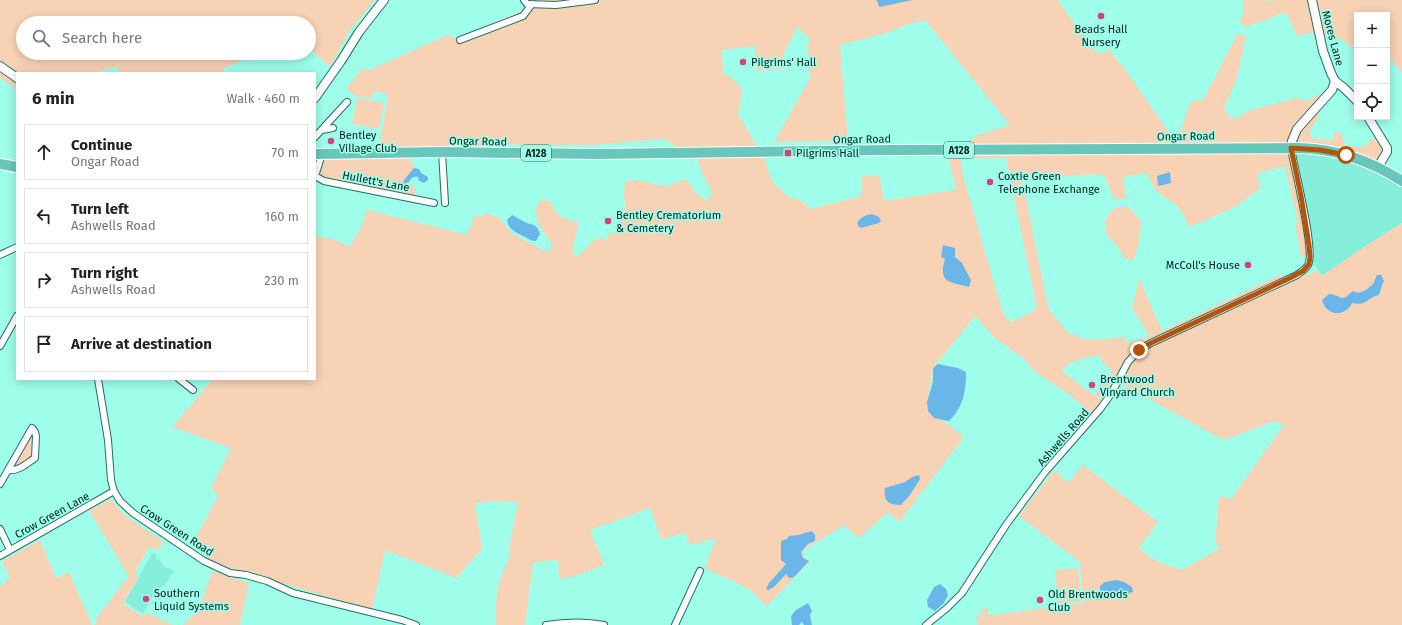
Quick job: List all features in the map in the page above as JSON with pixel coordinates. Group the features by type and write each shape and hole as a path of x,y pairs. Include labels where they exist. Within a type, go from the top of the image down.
{"main road":[{"name":"Ongar Road","path":"319,154 442,152 597,154 779,151 1291,148 1320,150 1346,155 1378,167 1402,181"},
{"path":"0,164 16,167"}],"street":[{"path":"316,97 359,32 384,0"},
{"path":"524,0 527,4 556,5 595,0"},
{"name":"Mores Lane","path":"1312,0 1323,51 1335,81 1354,98"},
{"path":"460,40 523,16 532,4"},
{"path":"0,66 16,77"},
{"name":"Mores Lane","path":"1291,148 1292,141 1297,130 1332,90 1335,81"},
{"path":"1332,90 1343,87"},
{"path":"316,136 347,102"},
{"path":"1370,120 1387,152 1378,167"},
{"path":"322,130 333,128"},
{"name":"Ashwells Road","path":"926,625 947,608 962,593 1006,525 1045,472 1101,408 1111,394 1128,362 1139,350 1296,275 1303,271 1309,264 1310,257 1308,239 1291,148"},
{"path":"442,152 445,203"},
{"name":"Hullett's Lane","path":"316,170 319,154"},
{"name":"Hullett's Lane","path":"316,177 324,181 434,203"},
{"path":"0,255 16,247"},
{"path":"0,346 16,318"},
{"name":"Crow Green Road","path":"99,380 108,440 111,480 114,491 120,501 132,513 204,561 230,572 267,581 293,594 402,620 416,625"},
{"path":"180,380 193,390"},
{"path":"0,484 18,452 32,428 36,436 35,458 18,469 12,471 8,470"},
{"name":"Crow Green Lane","path":"0,556 114,491"},
{"path":"0,529 10,550"},
{"path":"675,625 700,571"},
{"path":"546,625 570,622 604,625"}],"shaded area":[{"path":"0,0 375,0 350,30 330,67 316,54 316,16 16,16 16,60 244,60 224,68 223,72 120,72 116,67 98,72 16,72 16,88 0,78"},
{"path":"534,0 1057,0 1097,54 1109,50 1124,68 1175,141 1179,135 1191,101 1203,100 1238,33 1246,37 1236,80 1224,108 1231,119 1238,118 1248,111 1281,102 1298,98 1307,101 1319,94 1328,101 1319,112 1318,119 1309,132 1313,139 1333,140 1333,132 1341,133 1345,146 1364,147 1378,134 1385,145 1378,167 1299,148 1292,155 1310,257 1300,255 1295,223 1298,222 1285,166 1257,173 1260,189 1235,207 1190,227 1178,206 1157,192 1146,173 1123,177 1126,199 1114,199 1104,174 1022,178 1048,308 1067,332 1084,339 1095,340 1126,337 1125,343 1149,337 1132,309 1139,278 1162,331 1280,275 1285,285 1317,270 1322,276 1402,223 1402,625 978,625 976,615 982,615 981,609 987,608 988,614 993,615 1083,603 1080,562 1019,516 1054,470 1068,483 1083,465 1158,522 1139,548 1153,559 1182,570 1221,548 1215,545 1219,495 1231,499 1284,425 1274,421 1224,440 1114,380 1099,399 1104,403 1094,416 1069,394 1035,372 1023,358 995,338 975,316 933,368 927,402 934,418 942,420 964,437 899,522 888,512 859,538 844,525 804,550 804,557 810,561 767,606 749,589 705,568 716,538 690,545 685,533 661,539 650,508 590,530 604,565 575,576 559,579 558,559 533,563 525,625 496,625 496,601 499,582 509,557 510,543 518,502 495,501 475,503 482,549 456,578 385,550 372,610 214,563 192,544 218,496 211,488 231,448 172,427 212,380 316,380 316,236 335,240 349,247 360,229 367,210 467,235 475,215 481,217 485,213 498,217 512,233 550,253 551,243 539,225 535,211 540,200 551,201 558,214 564,219 579,222 572,251 577,257 598,237 607,240 610,232 619,234 622,224 620,218 626,206 623,194 626,181 637,180 669,187 671,183 677,183 686,179 697,194 707,201 712,193 700,168 698,160 664,139 592,145 495,144 495,153 409,153 414,168 404,180 404,184 409,182 416,190 414,199 324,181 316,177 322,154 379,149 388,94 374,91 372,98 356,96 346,89 363,68 367,71 448,35 460,40 464,35 522,11","holes":["925,20 1010,125 978,135 948,157 956,190 884,201 879,175 862,176 861,196 811,209 802,201 789,197 772,182 765,160 738,114 742,89 729,75 723,75 722,50 755,46 757,71 783,69 783,55 797,27 809,38 808,48 810,78 774,142 848,141 840,45 882,34","960,158 1006,158 1037,309 1011,322 1003,314 964,179","1100,355 1101,361 1111,369 1110,374 1094,396 1062,371 1068,364 1084,358"]},
{"path":"913,0 879,7 878,2 876,1"},
{"path":"1243,0 1267,0 1268,2 1273,0 1402,0 1402,73 1390,60 1390,12 1354,12 1354,50 1342,39 1310,33 1297,36 1286,12 1246,27 1239,22 1244,12"},
{"path":"357,98 384,103 379,129 352,124"},
{"path":"1299,148 1326,151 1402,181 1402,223 1322,276 1310,257 1292,155"},
{"path":"414,168 419,169 421,173 428,177 428,180 424,183 419,181 418,177 415,177 411,178 409,182 403,184 404,180"},
{"path":"1170,172 1171,183 1158,186 1157,176"},
{"path":"1115,207 1129,207 1141,221 1139,242 1134,260 1125,259 1116,244 1107,236 1105,225 1107,217"},
{"path":"872,214 879,217 881,221 879,223 861,228 859,227 857,223 860,219"},
{"path":"512,215 537,227 540,234 536,241 515,232 511,228 507,220"},
{"path":"943,245 955,248 955,257 962,263 971,280 969,287 951,282 944,277 943,267 945,259 941,257"},
{"path":"1377,275 1381,275 1384,281 1379,295 1364,303 1352,303 1349,308 1340,313 1331,312 1324,305 1322,300 1329,294 1343,298 1353,291 1358,293 1366,290 1373,284"},
{"path":"938,364 958,368 966,372 961,405 949,421 934,418 928,411 927,402 933,382 933,368"},
{"path":"31,434 34,434 34,457 18,467 14,465"},
{"path":"919,475 920,479 910,495 901,505 893,504 887,501 885,496 885,488 905,482 912,477"},
{"path":"111,499 128,517 163,541 158,550 149,547 135,571 138,578 123,604 143,616 147,613 173,625 94,625 97,622 95,620 129,576 90,512 92,504 94,508"},
{"path":"812,531 815,535 815,541 808,544 801,552 803,558 809,561 794,577 788,577 786,574 775,586 769,590 766,589 769,583 786,564 781,560 781,541 787,539 789,536"},
{"path":"40,540 56,578 69,572 92,625 0,625 0,587 10,577 2,561"},
{"path":"152,553 157,555 156,559 161,561 165,568 174,571 167,582 155,592 143,614 125,602"},
{"path":"1078,568 1081,601 1058,604 1055,570"},
{"path":"212,571 249,583 240,625 183,625 199,610"},
{"path":"1116,580 1124,582 1132,587 1133,592 1118,597 1096,600 1100,586 1105,582"},
{"path":"940,584 946,589 948,595 944,603 935,611 928,607 927,600 934,587"},
{"path":"808,603 812,611 810,615 812,625 804,625 802,622 799,625 792,625 791,616 796,610"}],"place":[{"name":"Beads Hall Nursery","path":"1101,16"},
{"name":"Pilgrims' Hall","path":"743,62"},
{"name":"Bentley Village Club","path":"331,141"},
{"name":"Pilgrims Hall","path":"788,153"},
{"name":"Coxtie Green Telephone Exchange","path":"990,182"},
{"name":"Bentley Crematorium & Cemetery","path":"608,221"},
{"name":"McColl's House","path":"1248,265"},
{"name":"Brentwood Vinyard Church","path":"1092,385"},
{"name":"Southern Liquid Systems","path":"146,599"},
{"name":"Old Brentwoods Club","path":"1040,600"}],"route":[{"path":"1139,350 1303,271 1309,264 1309,245 1291,148 1310,148 1346,155"}]}
